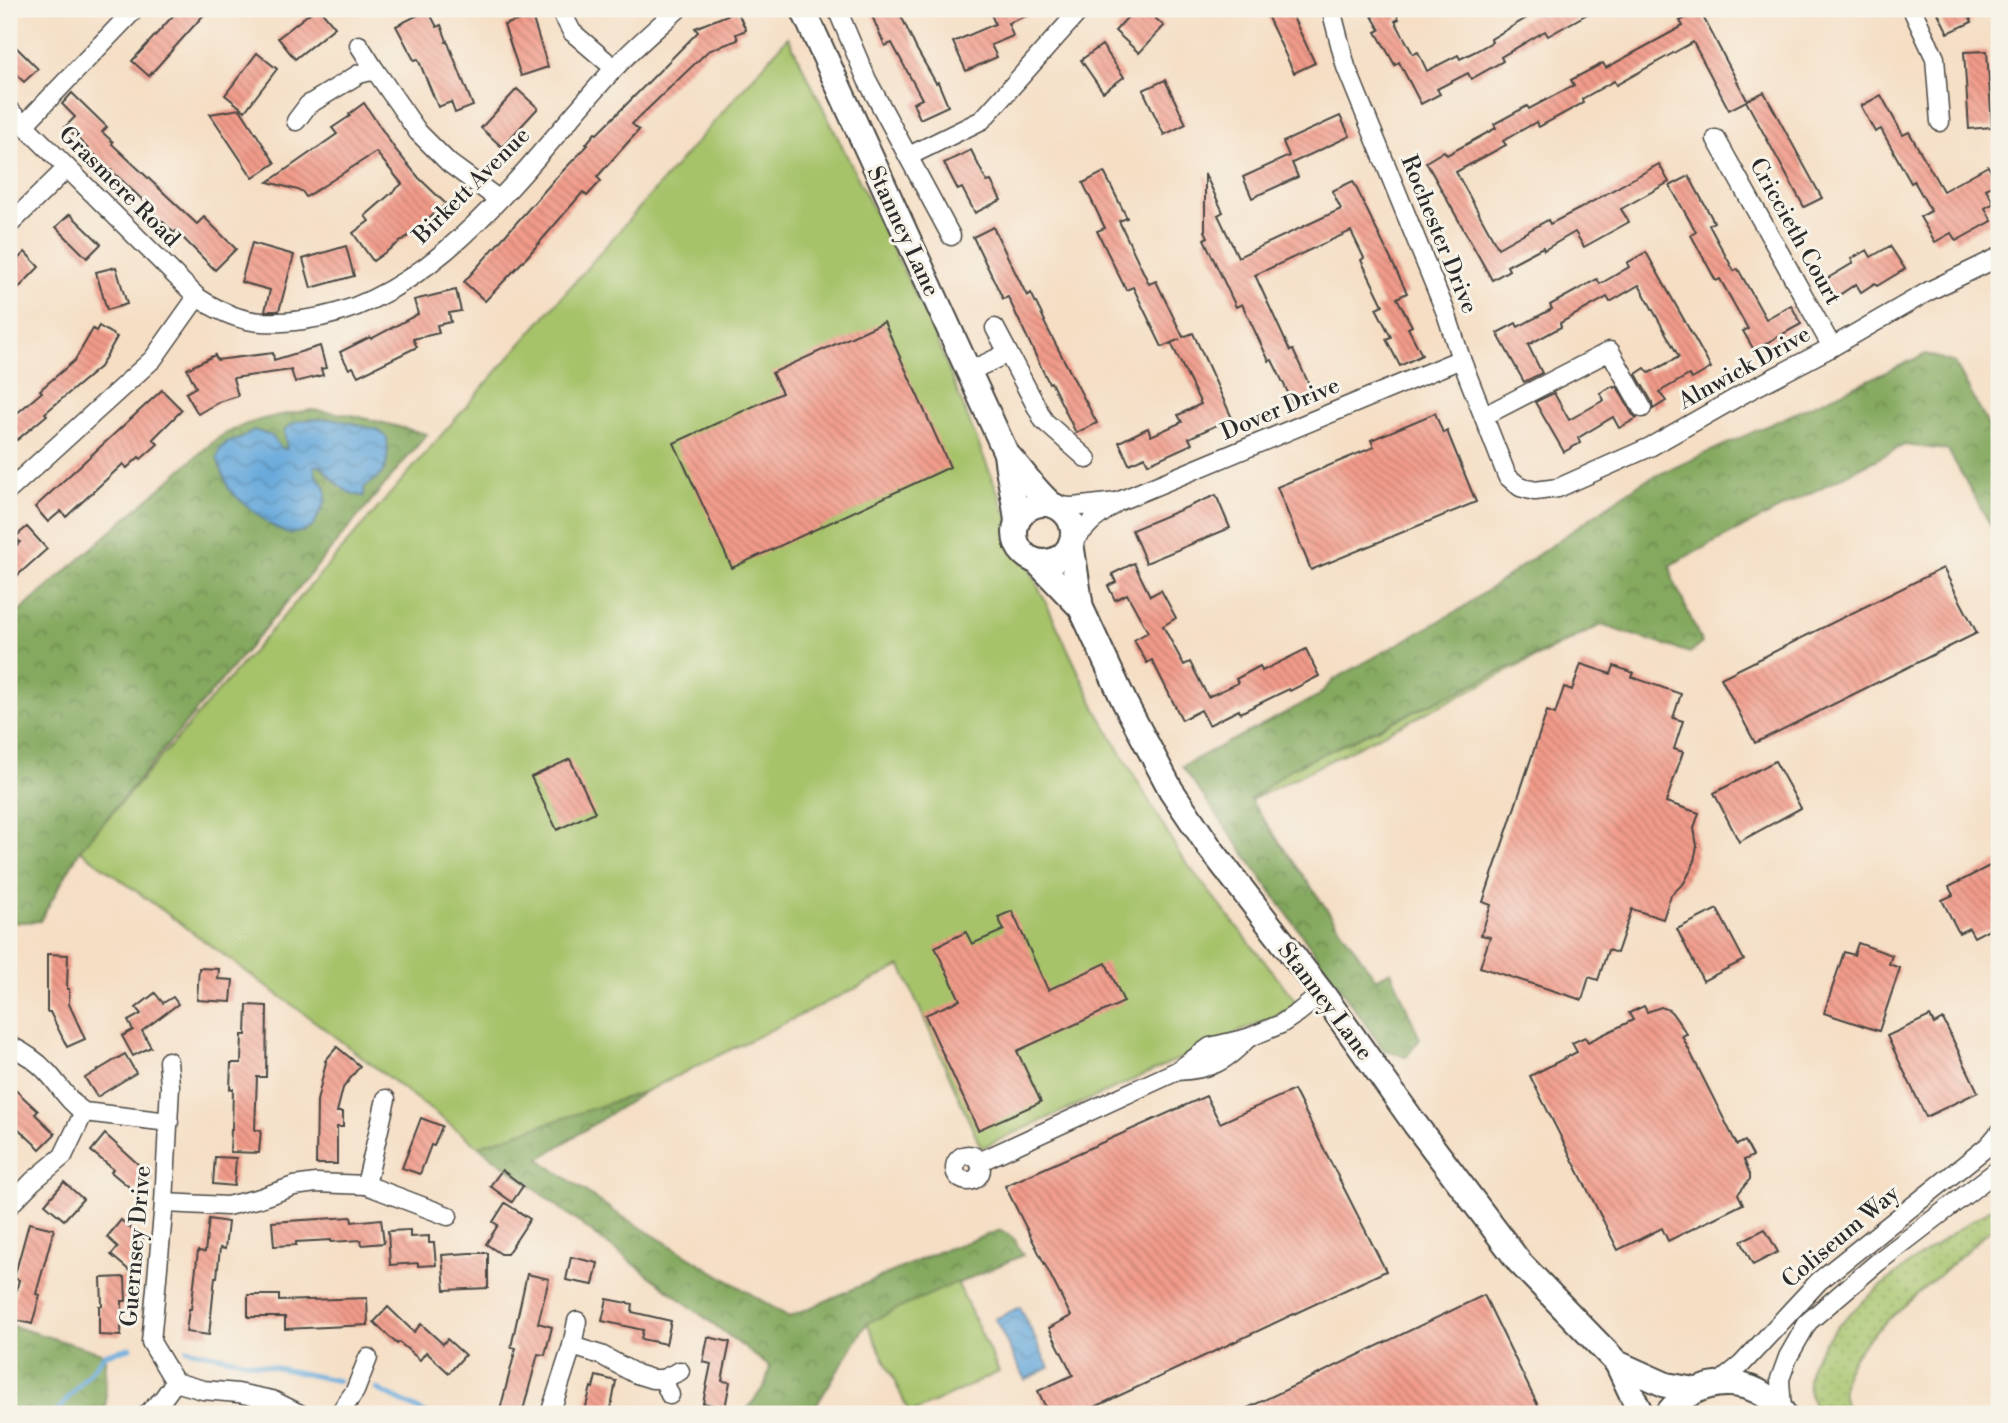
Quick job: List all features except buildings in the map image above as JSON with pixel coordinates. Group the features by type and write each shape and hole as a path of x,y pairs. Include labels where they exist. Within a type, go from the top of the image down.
{"main road":[{"name":"Stanney Lane","path":"803,9 1006,453 1017,522"},
{"name":"Stanney Lane","path":"1006,453 1040,495 1053,505"},
{"path":"1043,504 1053,505 1068,517 1072,524 1072,542 1067,551 1054,561 1037,562 1020,550 1015,533 1017,522 1028,509 1043,504"},
{"name":"Stanney Lane","path":"1072,542 1081,608 1125,703 1190,821 1322,993 1423,1135 1520,1263 1617,1363 1641,1414"},
{"name":"Stanney Lane","path":"1037,562 1081,608"},
{"name":"Stanney Lane","path":"1617,1363 1665,1385 1695,1390"},
{"path":"1667,1414 1675,1404 1695,1390 1719,1383 1748,1387 1770,1399 1783,1413"}],"street":[{"path":"24,125 135,9"},
{"path":"560,9 572,32 614,68"},
{"name":"Birkett Avenue","path":"197,297 215,309 256,323 276,324 344,312 377,298 408,280 456,243 614,68 678,9"},
{"path":"837,9 867,80 951,236"},
{"path":"909,156 982,120 1081,9"},
{"name":"Rochester Drive","path":"1331,9 1346,67 1447,313 1461,359 1507,476"},
{"path":"1912,9 1936,58 1940,122"},
{"path":"359,45 418,132 449,163 498,199"},
{"path":"296,121 308,105 359,74 375,70"},
{"name":"Grasmere Road","path":"9,110 197,297"},
{"name":"Criccieth Court","path":"1716,139 1832,347"},
{"path":"9,225 67,168"},
{"name":"Alnwick Drive","path":"1507,476 1520,486 1535,491 1558,488 1650,447 1929,291 1999,257"},
{"path":"9,490 153,359 197,297"},
{"path":"995,328 1044,421 1066,452 1087,459"},
{"path":"1484,416 1610,351 1642,408"},
{"path":"970,371 1007,353"},
{"name":"Dover Drive","path":"1072,542 1092,521 1117,502 1461,359"},
{"name":"Dover Drive","path":"1053,505 1073,507 1117,502"},
{"path":"979,1162 1177,1071 1198,1070 1219,1063 1236,1052 1248,1038 1291,1018 1322,993"},
{"path":"9,1045 46,1070 84,1112 169,1122"},
{"name":"Guernsey Drive","path":"168,1061 169,1122 151,1342 175,1382"},
{"path":"366,1185 386,1099"},
{"path":"9,1206 63,1156 84,1112"},
{"name":"Coliseum Way","path":"1719,1383 1741,1365 1819,1281 1988,1146 1999,1133"},
{"name":"Coliseum Way","path":"1783,1413 1780,1379 1788,1357 1808,1322 1878,1262 1999,1169"},
{"path":"164,1203 227,1206 294,1186 317,1183 366,1185 448,1216"},
{"path":"550,1414 572,1346 577,1321"},
{"path":"572,1346 601,1355 667,1387 680,1371"},
{"path":"339,1414 355,1391 368,1358"},
{"path":"146,1414 175,1382 203,1390 272,1400 300,1414"}],"green space":[{"path":"788,37 930,324 1022,552 1097,711 1180,855 1299,1005 981,1148 901,966 646,1091 478,1146 321,1026 80,850"},
{"path":"1926,354 1955,363 1999,446 1999,540 1948,450 1904,445 1670,565 1673,579 1702,643 1690,653 1601,625 1290,769 1250,800 1376,979 1391,971 1420,1039 1406,1057 1384,1050 1182,766 1318,696 1335,679 1459,610 1642,482"},
{"path":"312,410 352,415 427,434 80,850 40,921 9,923 9,621 215,440 249,423"},
{"path":"1601,625 1249,801 1290,769"},
{"path":"880,965 646,1091 539,1159 615,1212 789,1317 938,1252 1001,1230 1013,1238 1023,1255 867,1323 811,1414 744,1414 765,1385 770,1367 478,1146"},
{"path":"1999,1203 1999,1222 1869,1337 1856,1354 1843,1383 1844,1403 1849,1414 1817,1414 1809,1392 1808,1378 1817,1355 1834,1330 1888,1280"},
{"path":"957,1282 999,1372 910,1414 867,1323"},
{"path":"9,1325 105,1354 106,1407 91,1414 9,1414"}],"water":[{"path":"335,419 378,430 387,438 388,456 385,468 364,487 364,496 345,490 321,466 314,466 316,475 326,488 326,500 313,526 305,531 288,534 271,525 229,489 217,458 220,449 227,442 240,439 254,430 272,436 281,448 287,449 284,431 289,426 307,420"},
{"path":"1020,1307 1049,1368 1025,1380 995,1319"}],"waterway":[{"path":"55,1414 105,1354 130,1348"},
{"path":"187,1349 339,1381"},
{"path":"377,1389 427,1414"}]}
